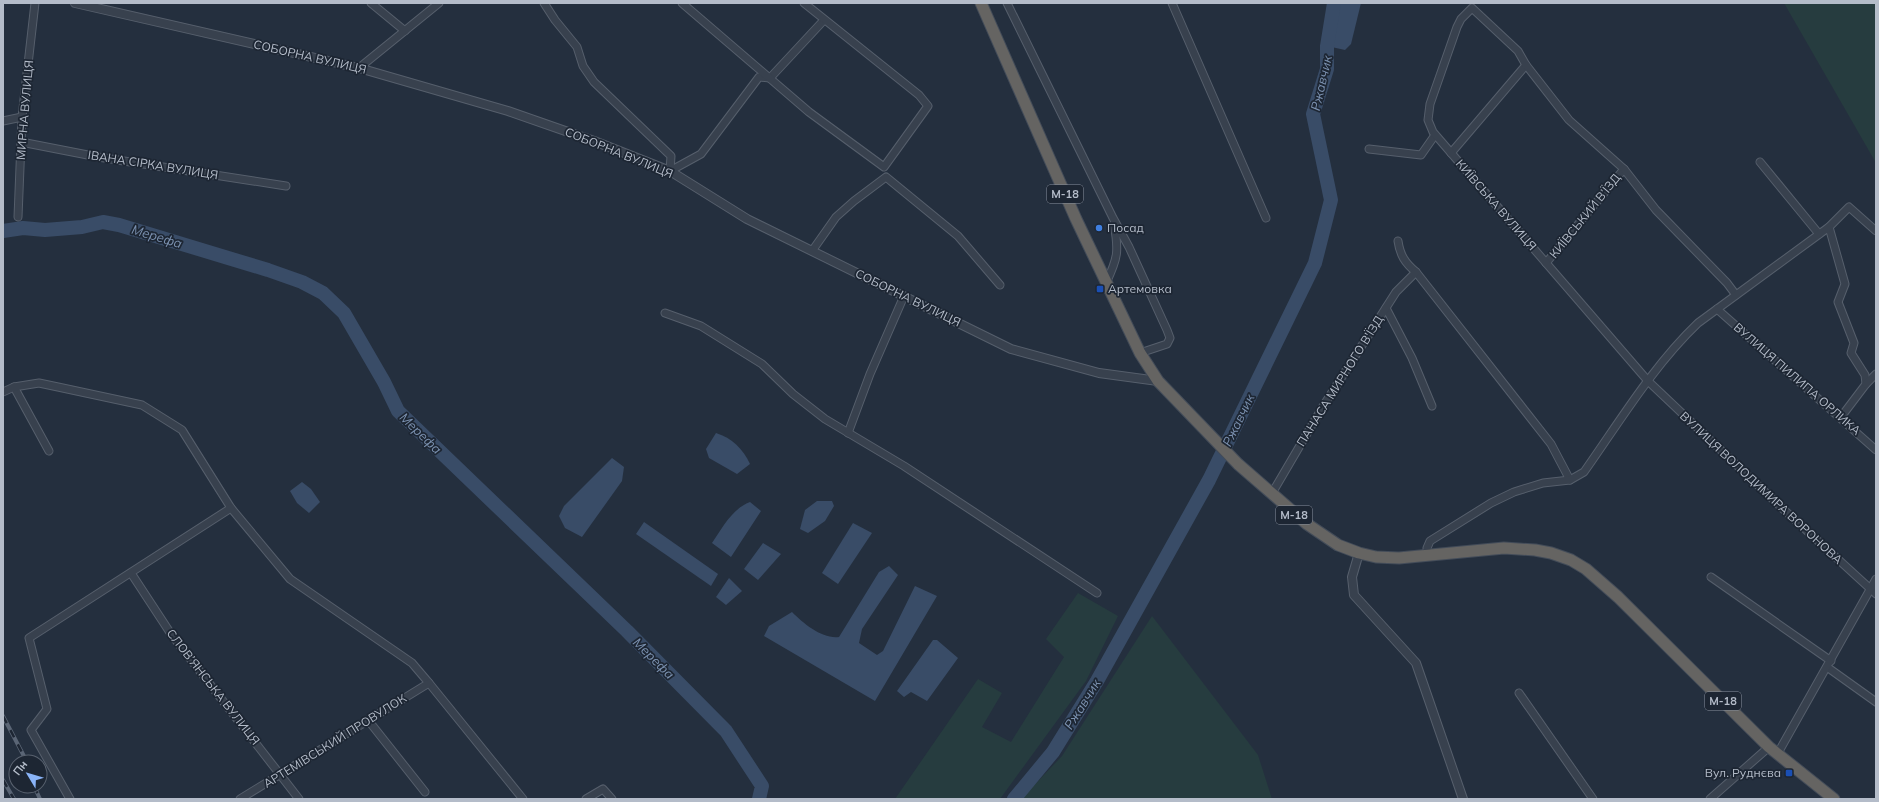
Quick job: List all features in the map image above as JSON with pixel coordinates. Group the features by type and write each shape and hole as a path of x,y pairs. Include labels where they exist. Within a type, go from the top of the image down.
{"highway":[{"name":"М-18","path":"981,3 1076,219 1140,354 1158,381 1206,433 1238,464 1271,494 1324,537 1359,553 1376,557 1392,558 1504,548 1551,553 1571,560 1586,569 1618,597 1773,750 1834,799"}],"street":[{"name":"МИРНА ВУЛИЦЯ","path":"18,217 22,117 35,3"},
{"name":"СОБОРНА ВУЛИЦЯ","path":"75,3 359,68 508,111 594,141 670,171 747,219 1011,349 1100,373 1158,381"},
{"path":"371,3 405,30"},
{"path":"359,68 439,3"},
{"path":"544,3 555,20 577,47 583,66 594,82 671,156 670,171"},
{"path":"682,3 809,112 884,167 886,177 958,236 1000,284"},
{"path":"804,3 919,95 928,106 884,167"},
{"path":"1008,3 1113,218 1129,246 1170,338 1167,344 1140,354"},
{"path":"1172,3 1266,218"},
{"name":"КИЇВСЬКА ВУЛИЦЯ","path":"1526,65 1518,51 1472,8 1461,19 1457,27 1430,104 1428,120 1435,135 1648,381"},
{"path":"770,78 824,20"},
{"path":"1451,153 1526,65 1569,120 1624,168 1656,210 1727,283 1736,295"},
{"path":"670,171 701,154 759,77 770,78"},
{"path":"3,120 22,117"},
{"path":"1369,149 1421,155 1435,135"},
{"name":"ІВАНА СІРКА ВУЛИЦЯ","path":"21,142 98,157 286,186"},
{"path":"1760,162 1819,234"},
{"name":"КИЇВСЬКИЙ В’ЇЗД","path":"1546,263 1624,168"},
{"path":"812,251 836,217 854,201 886,177"},
{"path":"1427,556 1427,548 1430,541 1491,503 1514,492 1535,485 1570,480 1584,472 1648,381 1680,340 1698,323 1829,227 1849,207 1876,231"},
{"path":"1106,283 1114,267 1118,247 1113,218"},
{"path":"1829,227 1845,284 1838,302 1854,343 1851,353 1865,375 1866,384"},
{"path":"1398,241 1399,252 1406,264 1416,272 1552,444 1570,480"},
{"name":"ПАНАСА МИРНОГО В'ЇЗД","path":"1271,494 1322,408 1396,292 1416,272"},
{"path":"848,433 870,374 904,296"},
{"path":"1386,308 1412,358 1432,406"},
{"name":"ВУЛИЦЯ ПИЛИПА ОРЛИКА","path":"1717,309 1841,417 1876,450"},
{"path":"665,313 702,326 762,364 793,394 825,419 904,466 1097,593"},
{"path":"1841,417 1866,384 1876,374"},
{"name":"ВУЛИЦЯ ВОЛОДИМИРА ВОРОНОВА","path":"1648,381 1873,592"},
{"path":"3,392 14,387 39,384 142,406 182,430 231,508 290,579 412,663 523,799"},
{"path":"14,387 49,451"},
{"path":"70,799 31,730 47,709 29,638 231,508"},
{"path":"1359,553 1352,577 1354,595 1416,663 1463,799"},
{"name":"СЛОВ’ЯНСЬКА ВУЛИЦЯ","path":"131,573 171,634 298,799"},
{"path":"1711,577 1829,664 1876,702"},
{"path":"1710,799 1773,750 1829,664 1873,592 1876,579"},
{"name":"АРТЕМІВСЬКИЙ ПРОВУЛОК","path":"240,799 429,683"},
{"path":"1519,693 1593,799"},
{"path":"368,720 425,792"},
{"path":"586,799 603,789 612,799"}],"green space":[{"path":"1784,3 1876,3 1876,163"},
{"path":"1078,593 1118,616 1086,681 1000,799 895,799 978,679 1002,693 982,727 1011,742 1064,657 1046,639"},
{"path":"1152,616 1258,755 1272,799 1021,799 1062,756"}],"water":[{"path":"1334,3 1361,3 1351,44 1345,50 1327,46"},
{"path":"716,433 732,441 744,454 750,464 737,474 709,458 706,449"},
{"path":"612,458 624,467 622,481 582,537 565,528 559,516 564,506"},
{"path":"302,482 311,489 320,502 309,513 297,503 290,491"},
{"path":"817,501 832,501 834,506 825,521 808,533 800,529 805,510"},
{"path":"750,502 761,511 731,557 712,543 733,514 738,509"},
{"path":"644,522 718,574 711,586 636,534"},
{"path":"853,523 872,533 838,584 822,573"},
{"path":"763,543 781,554 758,580 744,569"},
{"path":"889,566 898,575 862,629 859,643 877,655 883,651 915,586 937,596 875,701 764,636 769,626 792,612 814,630 826,636 839,637 879,572"},
{"path":"729,578 742,591 726,605 716,597"},
{"path":"933,640 937,640 958,658 927,701 911,692 904,697 897,691"}],"waterway":[{"name":"Ржавчик","path":"1014,799 1053,752 1097,681 1209,480 1315,263 1331,200 1313,114 1327,69 1327,46 1334,3"},
{"name":"Мерефа","path":"3,231 23,228 45,230 82,227 103,222 119,225 268,270 302,282 323,293 344,313 384,382 398,411 627,631 726,731 762,786 759,799"}],"railway":[{"path":"3,716 23,754"},
{"path":"3,780 14,799"},
{"path":"38,794 40,799"}],"place":[{"name":"Посад","path":"1099,228"},
{"name":"Артемовка","path":"1100,289"},
{"name":"Вул. Руднєва","path":"1789,773"}]}
